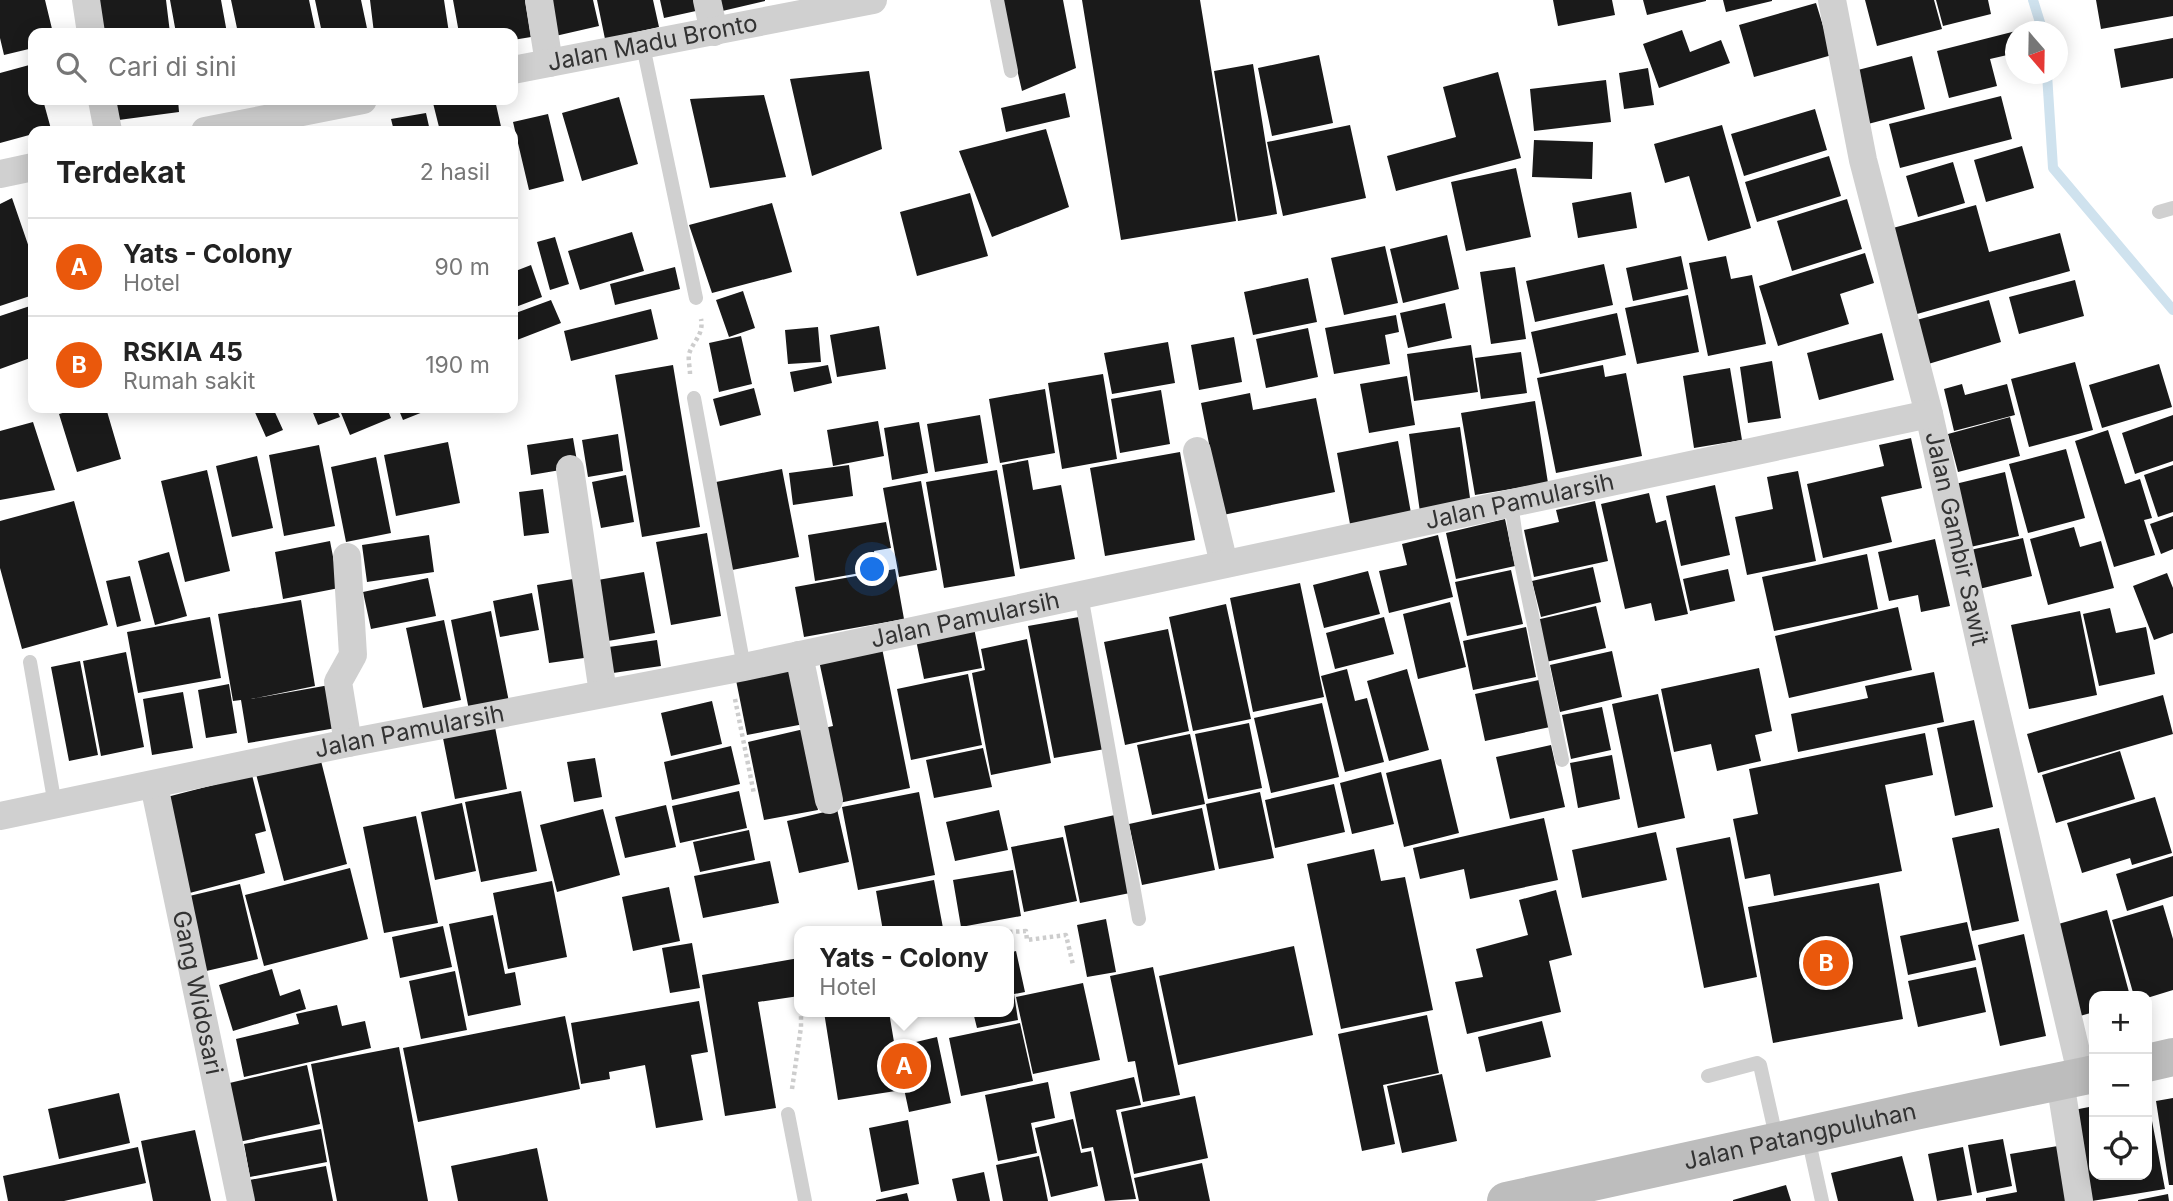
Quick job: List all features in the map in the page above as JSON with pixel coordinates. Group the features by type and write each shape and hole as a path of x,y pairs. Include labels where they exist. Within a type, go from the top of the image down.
{"street":[{"path":"86,0 90,28"},
{"path":"539,0 548,63"},
{"path":"708,0 714,32"},
{"name":"Jalan Madu Bronto","path":"518,69 873,0"},
{"name":"Jalan Gambir Sawit","path":"1832,0 1863,160 1929,414 2079,1077 2079,1201"},
{"path":"103,105 107,126"},
{"path":"231,126 338,105"},
{"path":"0,174 28,168"},
{"name":"Jalan Pamularsih","path":"0,816 348,743 737,669 1929,414"},
{"path":"1197,450 1224,564"},
{"path":"570,469 603,693"},
{"path":"347,557 353,655 338,682 348,743"},
{"path":"799,655 829,800"},
{"name":"Gang Widosari","path":"154,785 241,1201"},
{"path":"2152,1062 2173,1057"},
{"name":"Jalan Patangpuluhan","path":"1506,1201 2079,1077"}],"lane":[{"path":"997,0 1011,71"},
{"path":"643,46 696,298"},
{"path":"694,398 737,669"},
{"path":"1511,503 1562,760"},
{"path":"1081,595 1139,919"},
{"path":"30,662 55,805"},
{"path":"1708,1076 1757,1063 1760,1065 1822,1201"},
{"path":"788,1114 805,1201"}],"path":[{"path":"694,398 690,354 699,339 702,324 696,298"},
{"path":"737,669 754,794"},
{"path":"1014,931 1026,930 1027,940 1066,935 1073,965"},
{"path":"788,1114 801,1017"}],"building":[{"path":"0,0 45,0 52,28 28,28 28,49 4,55 0,38"},
{"path":"96,0 166,0 169,28 100,28"},
{"path":"170,0 221,0 226,28 175,28"},
{"path":"231,0 309,0 315,28 237,28"},
{"path":"315,0 361,0 367,28 321,28"},
{"path":"370,0 444,0 448,28 373,28"},
{"path":"453,0 525,0 531,37 518,39 518,28 458,28"},
{"path":"543,0 593,0 599,26 551,37"},
{"path":"597,0 653,0 659,27 605,39"},
{"path":"660,0 703,0 705,9 664,18"},
{"path":"715,0 765,0 765,1 718,12"},
{"path":"1001,0 1063,0 1076,68 1022,91"},
{"path":"1082,0 1200,0 1236,221 1121,240"},
{"path":"1553,0 1612,0 1615,15 1558,26"},
{"path":"1643,0 1706,0 1706,1 1647,15"},
{"path":"1723,0 1772,0 1772,1 1726,12"},
{"path":"1865,0 1934,0 1942,29 1877,46"},
{"path":"1936,0 1988,0 1991,14 1943,26"},
{"path":"2096,0 2173,0 2173,16 2101,29"},
{"path":"1816,3 1832,55 1754,77 1739,25"},
{"path":"1682,30 1690,52 1721,40 1730,63 1659,88 1643,44"},
{"path":"2005,34 2005,56 1990,59 1997,86 1949,98 1937,51"},
{"path":"2173,38 2173,78 2121,88 2114,49"},
{"path":"1319,55 1333,123 1272,136 1258,68"},
{"path":"1912,56 1925,109 1868,124 1854,71"},
{"path":"1253,64 1277,214 1238,221 1214,71"},
{"path":"28,65 28,105 44,105 50,126 28,126 28,135 0,143 0,73"},
{"path":"1648,68 1654,105 1624,109 1619,73"},
{"path":"869,71 882,149 812,176 790,79"},
{"path":"1498,72 1521,158 1396,191 1387,156 1456,137 1443,87"},
{"path":"1606,80 1611,122 1534,131 1530,89"},
{"path":"1065,93 1070,117 1006,132 1001,108"},
{"path":"764,95 786,177 710,188 690,99"},
{"path":"2001,96 2012,139 1900,168 1889,124"},
{"path":"619,97 638,164 582,181 562,113"},
{"path":"109,105 178,105 179,112 111,121"},
{"path":"434,105 496,105 501,126 439,126"},
{"path":"1815,109 1827,150 1744,176 1731,134"},
{"path":"426,113 429,126 393,126 391,119"},
{"path":"548,114 564,181 529,190 518,143 518,126 514,126 513,122"},
{"path":"1350,125 1366,198 1283,216 1267,142"},
{"path":"1722,125 1751,228 1708,241 1689,176 1665,183 1654,144"},
{"path":"1046,129 1069,207 992,237 959,151"},
{"path":"1534,140 1593,142 1592,179 1532,177"},
{"path":"2022,146 2034,188 1986,202 1974,160"},
{"path":"1829,156 1841,196 1757,222 1745,182"},
{"path":"1953,162 1965,203 1918,217 1906,176"},
{"path":"1516,168 1531,237 1466,251 1451,182"},
{"path":"1631,192 1637,228 1578,238 1572,203"},
{"path":"970,193 988,256 917,276 900,212"},
{"path":"12,198 28,244 28,297 0,306 0,204"},
{"path":"1847,199 1862,249 1792,271 1777,221"},
{"path":"772,203 792,272 712,293 689,225"},
{"path":"1976,205 1989,252 2060,233 2070,271 1917,314 1893,228"},
{"path":"632,232 644,271 580,290 568,251"},
{"path":"1447,235 1459,289 1403,303 1390,249"},
{"path":"555,237 569,284 550,290 537,242"},
{"path":"1385,246 1398,303 1344,315 1331,258"},
{"path":"1865,253 1874,283 1840,294 1849,324 1778,346 1759,286"},
{"path":"1681,256 1688,289 1633,301 1626,268"},
{"path":"1726,256 1731,279 1752,275 1766,344 1708,356 1689,263"},
{"path":"1604,264 1613,305 1535,322 1526,281"},
{"path":"531,265 542,297 518,306 518,270"},
{"path":"675,267 680,289 615,305 610,284"},
{"path":"1515,267 1526,339 1491,344 1480,272"},
{"path":"1308,278 1317,322 1253,335 1244,292"},
{"path":"2075,280 2084,316 2019,334 2009,297"},
{"path":"743,291 755,328 729,337 716,300"},
{"path":"1688,295 1699,352 1637,364 1625,308"},
{"path":"551,300 561,323 518,340 518,312"},
{"path":"1989,300 2001,342 1925,365 1913,321"},
{"path":"1445,303 1452,338 1408,348 1400,313"},
{"path":"28,307 28,359 0,369 0,316"},
{"path":"651,309 658,339 571,361 564,331"},
{"path":"1617,313 1626,355 1540,374 1531,332"},
{"path":"1396,315 1399,332 1385,335 1390,364 1334,374 1325,328"},
{"path":"879,326 886,369 837,377 830,335"},
{"path":"818,327 821,362 788,364 785,330"},
{"path":"1308,328 1318,377 1266,388 1256,339"},
{"path":"1882,333 1894,380 1819,400 1807,353"},
{"path":"741,336 752,384 719,392 709,343"},
{"path":"1234,337 1242,382 1199,390 1191,345"},
{"path":"1168,342 1175,383 1112,394 1104,353"},
{"path":"1471,345 1478,392 1414,401 1407,354"},
{"path":"1521,352 1527,393 1481,399 1475,358"},
{"path":"1772,361 1781,418 1748,423 1740,367"},
{"path":"2075,362 2093,430 2029,447 2011,379"},
{"path":"2159,364 2172,407 2102,428 2089,385"},
{"path":"673,365 700,527 642,537 615,375"},
{"path":"828,365 832,383 794,392 790,372"},
{"path":"1603,365 1605,377 1626,373 1642,456 1556,473 1537,378"},
{"path":"1730,368 1742,440 1694,448 1683,376"},
{"path":"1103,374 1117,459 1062,469 1048,383"},
{"path":"1407,376 1415,425 1369,433 1360,384"},
{"path":"1962,384 1965,395 2007,384 2015,415 1954,431 1944,389"},
{"path":"754,388 761,415 720,426 713,399"},
{"path":"1045,389 1055,453 1000,463 989,399"},
{"path":"1161,390 1170,444 1120,453 1111,399"},
{"path":"1250,393 1253,410 1316,398 1335,492 1223,515 1201,403"},
{"path":"1535,401 1548,483 1475,495 1461,413"},
{"path":"107,413 121,459 77,472 59,414"},
{"path":"255,413 275,413 283,430 266,437"},
{"path":"313,413 338,413 340,417 318,425"},
{"path":"341,413 389,413 391,418 350,435"},
{"path":"400,413 420,413 403,420"},
{"path":"980,415 988,463 935,472 927,424"},
{"path":"2173,415 2173,461 2135,474 2122,433"},
{"path":"2010,417 2020,456 1958,472 1948,434"},
{"path":"878,421 884,456 833,466 827,430"},
{"path":"33,422 55,490 0,500 0,431"},
{"path":"919,422 928,473 892,480 884,428"},
{"path":"1460,427 1471,505 1420,512 1409,434"},
{"path":"2108,430 2125,484 2140,479 2152,518 2144,520 2155,555 2114,567 2075,441"},
{"path":"618,434 623,471 588,477 582,440"},
{"path":"573,438 578,467 531,475 527,445"},
{"path":"1911,438 1922,488 1881,497 1892,542 1823,558 1807,484 1884,466 1879,445"},
{"path":"1398,441 1411,513 1350,524 1337,453"},
{"path":"448,442 460,503 396,516 384,455"},
{"path":"319,445 335,526 284,536 269,455"},
{"path":"2066,449 2085,518 2028,533 2009,464"},
{"path":"1180,452 1195,540 1105,556 1090,468"},
{"path":"257,456 273,528 232,537 216,466"},
{"path":"376,457 391,533 346,542 331,467"},
{"path":"1028,460 1033,490 1061,485 1075,559 1020,569 1002,465"},
{"path":"849,465 853,496 793,505 789,473"},
{"path":"2173,465 2173,512 2158,517 2144,475"},
{"path":"782,469 799,557 732,570 716,482"},
{"path":"207,470 230,571 185,582 161,481"},
{"path":"997,470 1015,576 944,588 926,482"},
{"path":"1798,471 1816,561 1747,575 1735,517 1773,509 1767,477"},
{"path":"2005,472 2019,536 1966,548 1951,485"},
{"path":"626,475 634,522 601,528 592,482"},
{"path":"921,481 937,570 899,577 883,488"},
{"path":"1715,485 1730,555 1681,566 1666,496"},
{"path":"543,489 549,533 524,536 519,492"},
{"path":"1649,493 1656,523 1666,520 1688,614 1655,621 1651,603 1625,609 1601,504"},
{"path":"74,501 108,625 22,649 0,568 0,521"},
{"path":"1595,501 1608,561 1534,577 1524,530 1559,522 1556,510"},
{"path":"2173,516 2173,549 2161,554 2150,524"},
{"path":"1505,519 1515,566 1456,579 1446,533"},
{"path":"886,522 891,548 874,551 877,570 815,581 808,535"},
{"path":"2074,527 2080,547 2101,541 2114,588 2048,605 2030,539"},
{"path":"707,533 721,616 671,625 656,542"},
{"path":"429,535 434,572 367,582 362,545"},
{"path":"1438,535 1453,597 1389,613 1379,571 1407,565 1402,544"},
{"path":"2023,538 2032,576 1975,590 1966,551"},
{"path":"1935,539 1950,606 1921,612 1918,595 1889,601 1878,552"},
{"path":"330,541 339,588 283,599 275,552"},
{"path":"169,552 187,616 155,625 138,561"},
{"path":"1867,554 1878,609 1774,631 1762,577"},
{"path":"1593,567 1601,602 1541,617 1532,581"},
{"path":"895,569 904,619 804,637 795,587"},
{"path":"1728,569 1735,601 1690,611 1683,579"},
{"path":"1511,570 1523,624 1467,636 1455,582"},
{"path":"1368,571 1380,614 1324,628 1313,585"},
{"path":"644,572 655,633 602,642 592,581"},
{"path":"2167,573 2173,588 2173,633 2154,640 2133,586"},
{"path":"130,576 141,621 117,627 106,581"},
{"path":"428,578 436,616 371,629 363,592"},
{"path":"579,578 591,657 549,663 537,585"},
{"path":"1300,583 1324,697 1253,712 1230,598"},
{"path":"532,593 539,630 500,637 493,601"},
{"path":"301,600 315,686 251,699 335,684 342,727 248,743 241,700 233,701 218,614"},
{"path":"1450,602 1466,667 1418,679 1403,614"},
{"path":"1226,604 1251,719 1193,731 1169,617"},
{"path":"1596,606 1606,648 1546,662 1536,620"},
{"path":"1898,607 1912,670 1789,698 1775,636"},
{"path":"2110,608 2116,633 2146,627 2155,674 2099,686 2083,614"},
{"path":"491,611 509,702 469,710 451,620"},
{"path":"2080,611 2097,695 2029,709 2011,625"},
{"path":"210,617 221,678 138,693 127,632"},
{"path":"1079,617 1105,749 1054,758 1028,626"},
{"path":"1384,617 1394,654 1335,669 1326,633"},
{"path":"444,620 461,700 423,708 406,628"},
{"path":"973,623 982,668 924,679 915,635"},
{"path":"1526,627 1536,677 1473,690 1463,641"},
{"path":"1168,629 1189,731 1125,745 1104,642"},
{"path":"1027,639 1051,763 991,775 972,673 985,670 981,649"},
{"path":"657,640 661,666 606,674 602,648"},
{"path":"881,643 910,788 839,803 824,728 833,726 818,656"},
{"path":"1612,651 1622,697 1560,712 1550,665"},
{"path":"126,652 144,747 101,756 83,661"},
{"path":"80,661 98,755 69,761 51,667"},
{"path":"1759,668 1772,731 1755,735 1761,761 1717,771 1711,744 1674,752 1661,689"},
{"path":"1347,669 1355,701 1367,698 1384,762 1345,772 1321,676"},
{"path":"1407,669 1429,750 1389,761 1367,681"},
{"path":"795,670 804,724 747,735 736,680"},
{"path":"1934,672 1944,722 1798,752 1791,714 1868,698 1865,686"},
{"path":"968,674 982,745 911,760 897,689"},
{"path":"1539,680 1550,727 1485,741 1475,694"},
{"path":"229,684 237,733 206,738 198,690"},
{"path":"183,692 193,748 152,755 143,699"},
{"path":"1658,694 1685,818 1638,828 1612,704"},
{"path":"2163,695 2173,734 2038,773 2027,734"},
{"path":"712,701 722,744 671,756 661,713"},
{"path":"1322,703 1339,777 1271,793 1254,718"},
{"path":"1602,707 1611,750 1571,759 1562,715"},
{"path":"1974,720 1993,807 1955,816 1937,728"},
{"path":"494,722 507,789 455,799 442,733"},
{"path":"1249,723 1262,788 1208,799 1195,734"},
{"path":"804,729 818,810 764,820 748,742"},
{"path":"1925,733 1933,775 1885,785 1902,871 1774,896 1770,874 1745,879 1733,819 1758,814 1749,769"},
{"path":"1190,734 1205,804 1152,815 1137,745"},
{"path":"1551,745 1565,807 1510,819 1496,757"},
{"path":"731,746 740,784 672,800 664,762"},
{"path":"983,748 992,787 934,798 926,760"},
{"path":"2120,751 2135,799 2056,823 2042,775"},
{"path":"1612,755 1620,799 1578,808 1570,763"},
{"path":"320,757 347,864 284,881 256,774"},
{"path":"595,758 602,797 574,802 567,762"},
{"path":"1441,759 1459,833 1404,847 1386,773"},
{"path":"1381,772 1394,824 1352,834 1340,783"},
{"path":"252,775 266,831 255,834 265,873 182,895 167,797"},
{"path":"1334,784 1345,832 1275,848 1265,800"},
{"path":"521,791 537,871 481,882 465,802"},
{"path":"739,791 747,828 680,843 672,806"},
{"path":"919,792 935,875 858,890 842,807"},
{"path":"1260,792 1274,858 1219,869 1206,804"},
{"path":"2155,797 2172,853 2132,865 2130,858 2082,873 2067,823"},
{"path":"462,803 476,871 435,880 421,812"},
{"path":"666,805 676,847 625,858 615,817"},
{"path":"1202,808 1215,870 1142,885 1129,824"},
{"path":"603,809 620,875 557,892 540,825"},
{"path":"837,809 849,862 799,873 787,821"},
{"path":"999,810 1008,850 955,861 946,822"},
{"path":"1115,815 1130,893 1080,903 1064,826"},
{"path":"416,816 438,923 384,933 363,827"},
{"path":"1544,818 1558,880 1470,899 1464,869 1420,879 1413,848"},
{"path":"1999,828 2019,921 1972,931 1952,838"},
{"path":"749,830 755,860 700,872 693,842"},
{"path":"1656,832 1667,880 1582,898 1572,850"},
{"path":"1063,837 1077,901 1024,912 1011,847"},
{"path":"1730,837 1757,977 1704,988 1676,848"},
{"path":"1374,849 1381,881 1405,877 1433,1010 1341,1029 1307,864"},
{"path":"2173,856 2173,896 2127,911 2116,874"},
{"path":"770,861 779,903 703,918 694,876"},
{"path":"350,868 368,939 264,966 245,895"},
{"path":"1013,870 1021,916 961,926 953,880"},
{"path":"934,880 943,926 882,926 876,891"},
{"path":"552,881 567,957 508,969 493,893"},
{"path":"1879,883 1903,1019 1773,1043 1748,907"},
{"path":"240,884 258,959 202,972 185,897"},
{"path":"669,887 680,941 633,951 622,897"},
{"path":"1556,890 1572,955 1549,961 1561,1012 1467,1034 1455,982 1483,977 1476,949 1528,935 1519,900"},
{"path":"2163,905 2173,939 2173,990 2152,996 2152,991 2133,991 2112,920"},
{"path":"2107,910 2129,991 2089,991 2089,1013 2073,1018 2048,927"},
{"path":"493,915 505,974 515,972 521,1005 468,1016 449,924"},
{"path":"1106,919 1116,972 1087,977 1077,925"},
{"path":"1967,922 1976,960 1908,975 1900,936"},
{"path":"443,926 452,967 400,978 392,937"},
{"path":"2024,934 2046,1036 2000,1046 1978,945"},
{"path":"692,943 700,988 670,993 662,948"},
{"path":"1294,946 1313,1035 1178,1065 1159,976"},
{"path":"1014,952 1025,992 1014,994"},
{"path":"794,959 794,997 758,1002 776,1108 725,1116 702,975"},
{"path":"1153,967 1180,1095 1143,1102 1135,1061 1128,1062 1110,976"},
{"path":"1976,967 1986,1012 1918,1027 1908,981"},
{"path":"272,969 280,996 300,989 306,1009 233,1031 219,985"},
{"path":"455,971 467,1030 421,1039 409,981"},
{"path":"1083,983 1100,1060 1033,1074 1016,997"},
{"path":"1014,994 1018,1020 977,1028 974,1017 1014,1017"},
{"path":"699,1001 708,1052 691,1055 703,1120 656,1128 645,1065 609,1072 610,1079 581,1084 571,1023"},
{"path":"337,1005 342,1026 365,1021 371,1048 244,1077 236,1039 299,1024 296,1014"},
{"path":"1427,1015 1439,1073 1383,1085 1395,1144 1362,1151 1338,1034"},
{"path":"565,1016 580,1089 418,1122 403,1048"},
{"path":"825,1017 890,1017 902,1090 838,1100"},
{"path":"1542,1021 1551,1057 1486,1072 1478,1037"},
{"path":"1020,1023 1033,1081 961,1096 949,1038"},
{"path":"937,1037 951,1103 909,1112 895,1047"},
{"path":"399,1047 428,1201 337,1201 311,1064"},
{"path":"307,1065 320,1124 234,1143 221,1085"},
{"path":"1442,1074 1457,1141 1402,1153 1387,1086"},
{"path":"1134,1077 1141,1105 1116,1110 1136,1199 1105,1201 1093,1147 1082,1149 1070,1092"},
{"path":"1048,1082 1055,1118 1031,1123 1037,1153 998,1161 985,1095"},
{"path":"119,1093 130,1143 59,1159 48,1109"},
{"path":"1195,1096 1208,1158 1134,1174 1121,1112"},
{"path":"2173,1098 2173,1185 2169,1185 2156,1101"},
{"path":"2089,1107 2089,1180 2152,1180 2152,1121 2165,1189 2092,1201 2074,1110"},
{"path":"1073,1119 1081,1153 1091,1151 1098,1186 1051,1197 1035,1128"},
{"path":"908,1120 919,1184 881,1192 869,1128"},
{"path":"321,1129 327,1162 250,1177 244,1144"},
{"path":"195,1130 211,1201 153,1201 141,1141"},
{"path":"2003,1139 2012,1186 1977,1193 1968,1145"},
{"path":"2064,1145 2074,1201 1986,1201 1986,1198 2017,1192 2010,1154"},
{"path":"138,1147 146,1183 64,1201 8,1201 3,1176"},
{"path":"1963,1147 1972,1195 1937,1201 1928,1154"},
{"path":"537,1148 548,1201 458,1201 451,1166"},
{"path":"1039,1156 1048,1201 1003,1201 996,1165"},
{"path":"1902,1156 1914,1201 1838,1201 1831,1173"},
{"path":"1202,1163 1210,1201 1139,1201 1134,1178"},
{"path":"326,1166 333,1201 248,1201 244,1181"},
{"path":"984,1172 990,1201 957,1201 952,1179"},
{"path":"1786,1185 1791,1201 1733,1201 1733,1200"},
{"path":"907,1193 909,1201 876,1201 876,1200"},
{"path":"2168,1194 2169,1201 2138,1201 2138,1200"}],"waterway":[{"path":"2033,0 2040,21"},
{"path":"2048,84 2053,168 2173,310"}],"place":[{"name":"RSKIA 45","path":"1826,963"},
{"name":"Yats - Colony","path":"904,1066"}]}
